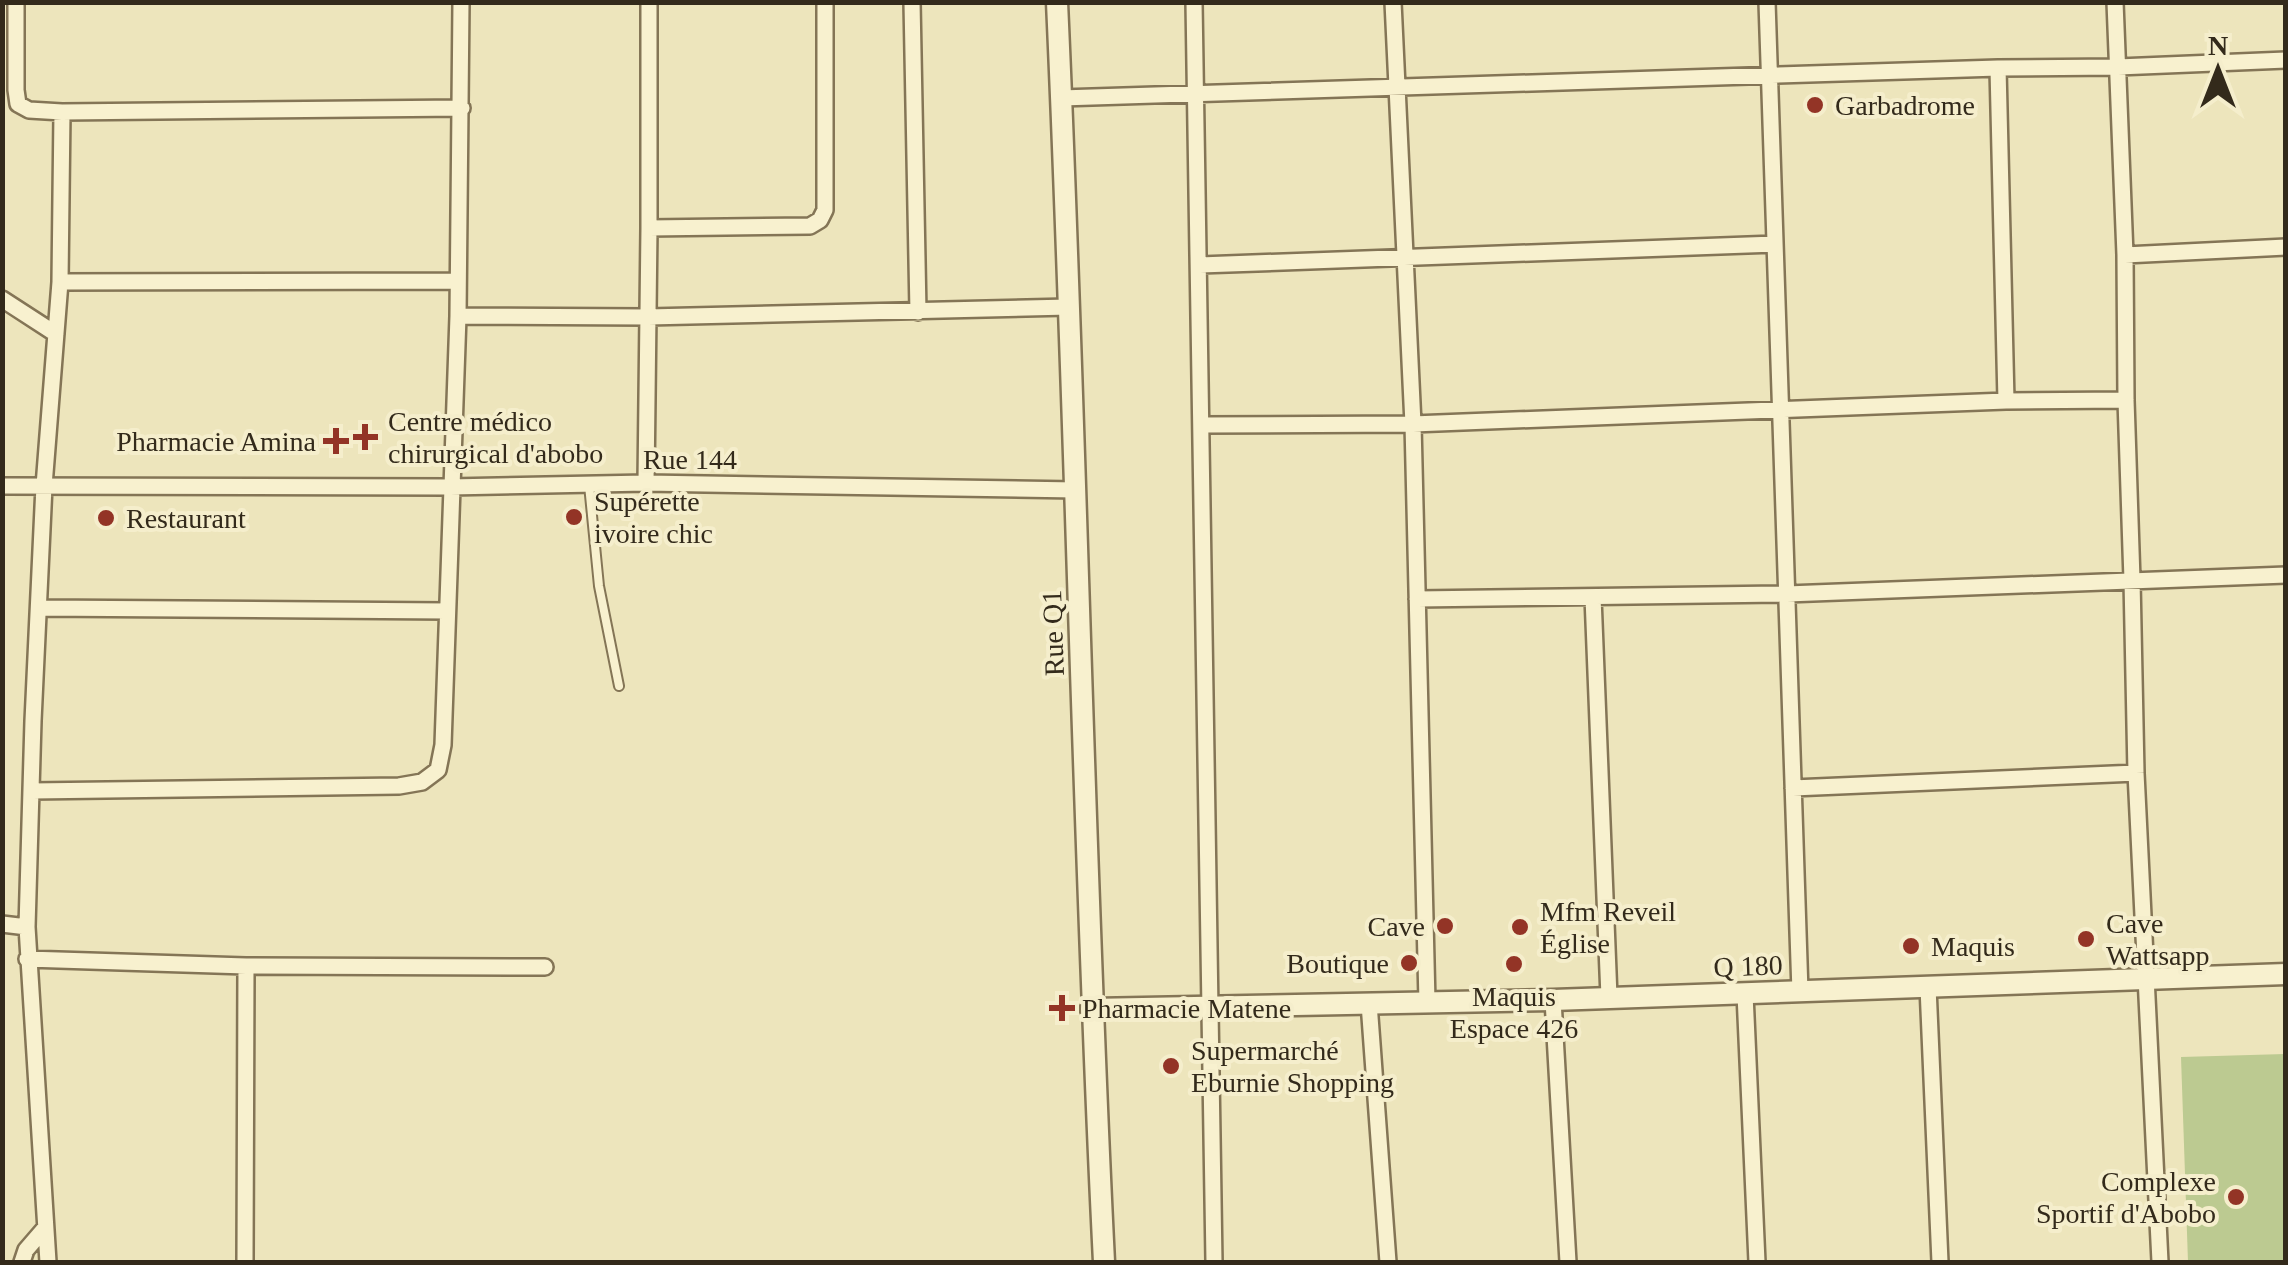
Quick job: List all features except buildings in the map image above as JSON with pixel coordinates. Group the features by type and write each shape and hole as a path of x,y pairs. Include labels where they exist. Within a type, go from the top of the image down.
{"street":[{"path":"16,2 16,90 18,104 29,110 462,108"},
{"path":"32,791 399,786 422,782 438,770 458,316 461,2"},
{"path":"646,483 649,2"},
{"path":"650,228 810,226 820,220 825,210 825,2"},
{"path":"912,2 918,312"},
{"name":"Rue Q1","path":"1057,2 1091,1008 1104,1262"},
{"path":"1194,2 1214,1262"},
{"path":"1394,2 1413,424 1427,1002"},
{"path":"1767,2 1800,992"},
{"path":"2115,2 2125,255 2136,773 2160,1262"},
{"path":"1061,98 2286,60"},
{"path":"1998,68 2006,401"},
{"path":"48,1262 27,928 44,486 60,282 62,112"},
{"path":"1200,265 1775,244"},
{"path":"2125,255 2286,247"},
{"path":"60,282 457,281"},
{"path":"2,298 56,334"},
{"path":"458,316 648,317 1069,307"},
{"path":"1202,425 1413,424 2006,401 2126,400"},
{"name":"Rue 144","path":"2,486 450,487 646,483 1076,490"},
{"path":"1417,599 1787,594 2286,575"},
{"path":"1593,598 1609,997"},
{"path":"39,608 447,611"},
{"path":"1793,788 2136,773"},
{"path":"2,924 27,928"},
{"path":"28,959 246,966 545,967"},
{"path":"244,1262 246,966"},
{"name":"Q 180","path":"1091,1008 1554,1000 2286,974"},
{"path":"1928,988 1940,1262"},
{"path":"1746,994 1758,1262"},
{"path":"1554,1000 1568,1262"},
{"path":"1369,1004 1388,1262"},
{"path":"22,1262 26,1250 46,1228"}],"lane":[{"path":"589,485 599,586 619,686"}],"green space":[{"name":"Complexe Sportif d'Abobo","path":"2285,1054 2285,1262 2188,1262 2181,1057"}],"place":[{"name":"Garbadrome","path":"1815,105"},
{"name":"Centre médico chirurgical d'abobo","path":"365,437"},
{"name":"Pharmacie Amina","path":"336,441"},
{"name":"Supérette ivoire chic","path":"574,517"},
{"name":"Restaurant","path":"106,518"},
{"name":"Cave","path":"1445,926"},
{"name":"Mfm Reveil Église","path":"1520,927"},
{"name":"Cave Wattsapp","path":"2086,939"},
{"name":"Maquis","path":"1911,946"},
{"name":"Boutique","path":"1409,963"},
{"name":"Maquis Espace 426","path":"1514,964"},
{"name":"Pharmacie Matene","path":"1062,1008"},
{"name":"Supermarché Eburnie Shopping","path":"1171,1066"},
{"name":"Complexe Sportif d'Abobo","path":"2236,1197"}]}
